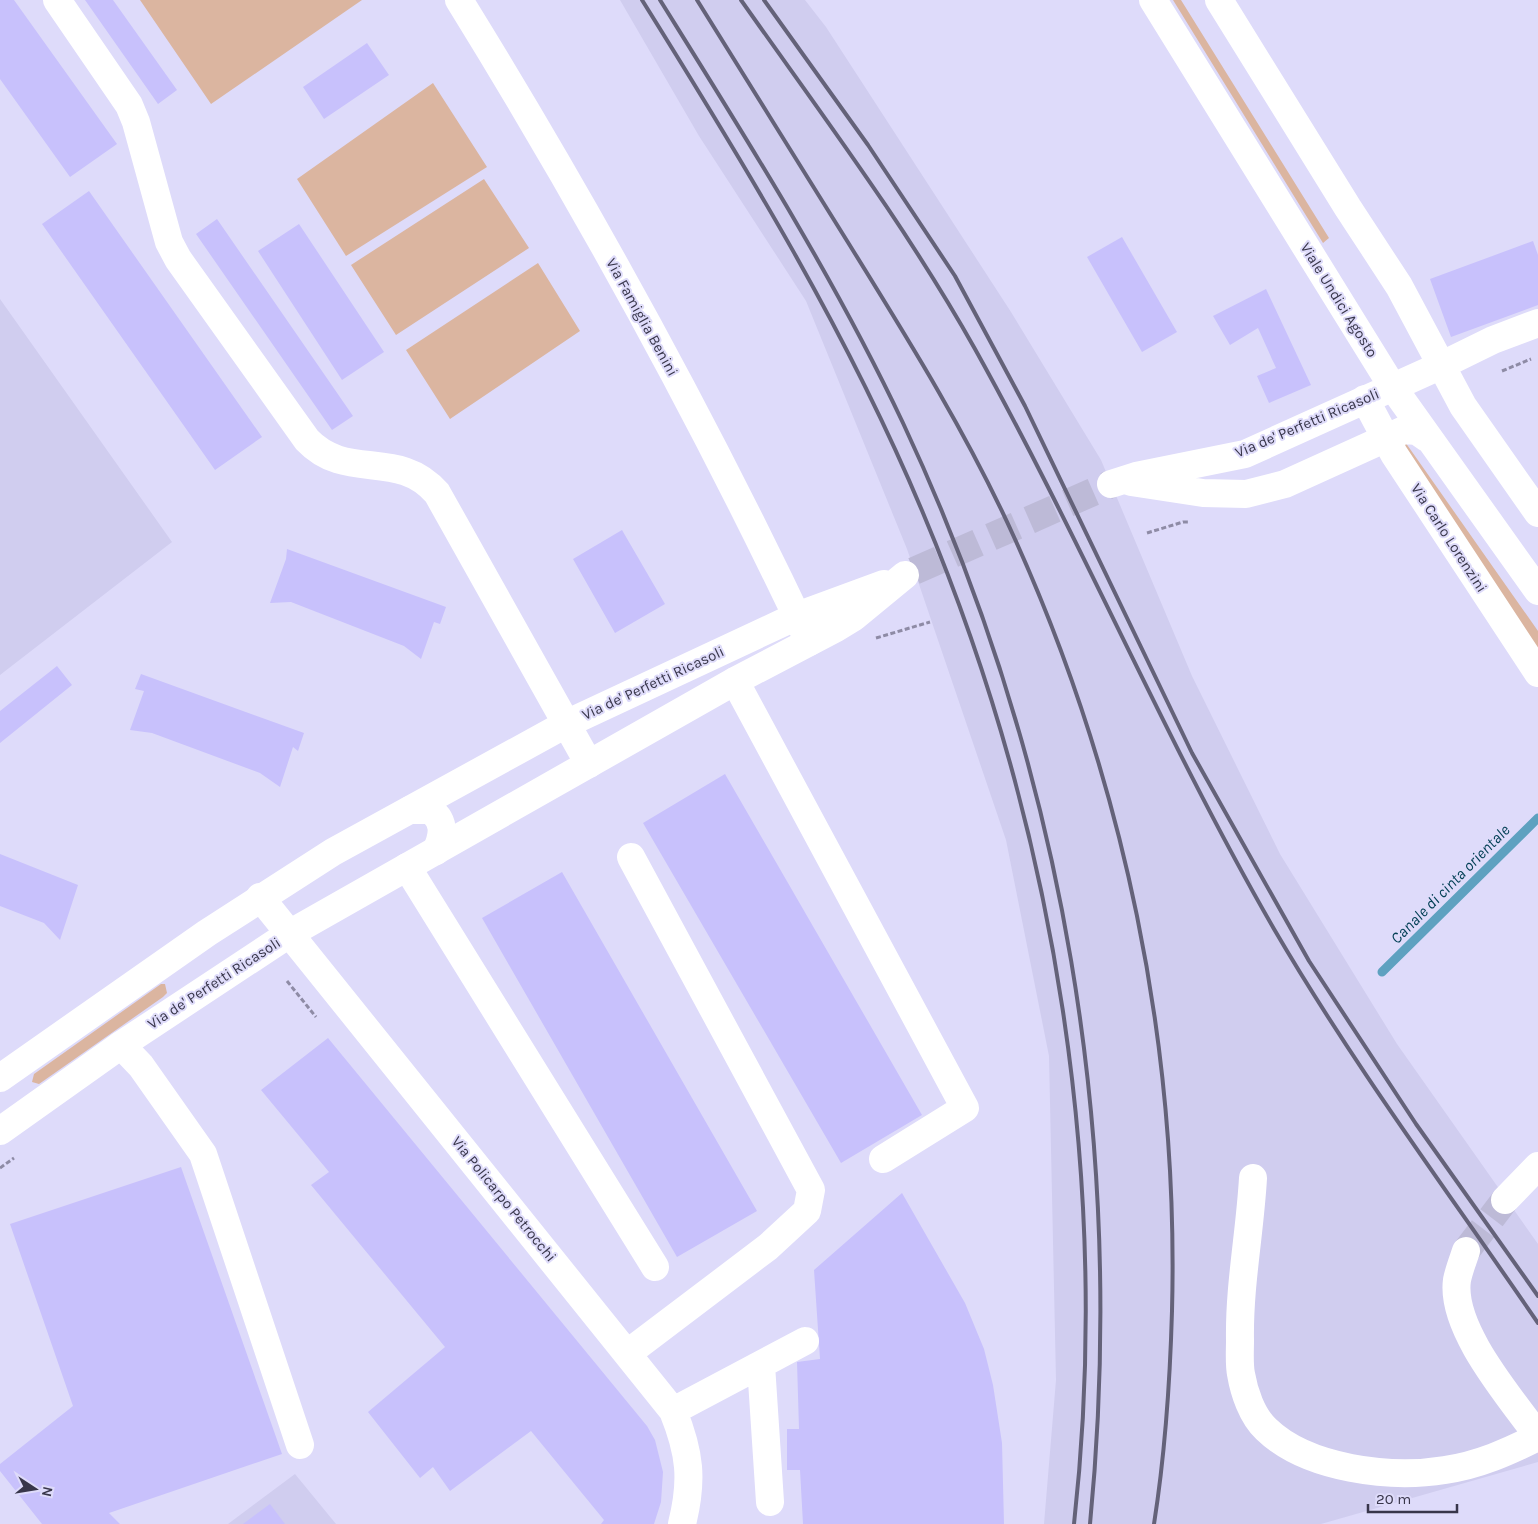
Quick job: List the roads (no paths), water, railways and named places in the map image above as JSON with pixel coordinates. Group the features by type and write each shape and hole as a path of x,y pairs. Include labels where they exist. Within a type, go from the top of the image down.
{"main road":[{"path":"57,0 129,106 136,122 162,223 178,259 307,440 318,451 329,458 342,461 403,469 415,474 437,493 589,764"},
{"name":"Via Famiglia Benini","path":"459,0 502,70 672,368 809,642"},
{"name":"Viale Undici Agosto","path":"1153,0 1392,386 1427,438 1538,591"},
{"path":"1219,0 1348,208 1400,286 1463,406 1538,513"},
{"name":"Via de' Perfetti Ricasoli","path":"1385,438 1285,484 1246,494 1202,493 1132,482 1114,484 1136,476 1245,454 1442,365 1492,340 1538,322"},
{"name":"Via Carlo Lorenzini","path":"1365,399 1385,438 1538,674"},
{"path":"1385,438 1410,429 1417,431 1427,438"},
{"name":"Via de' Perfetti Ricasoli","path":"0,1078 260,897 333,852 566,724 797,616 910,573 854,617 735,681 288,934 121,1044 0,1130"},
{"path":"735,681 965,1108 883,1159"},
{"path":"410,810 430,810 439,819 442,831 436,850"},
{"path":"628,1353 768,1247 806,1211 811,1190 631,857"},
{"path":"407,867 654,1267"},
{"name":"Via Policarpo Petrocchi","path":"260,897 673,1411 683,1436 690,1466 688,1498 682,1524"},
{"path":"121,1044 140,1066 203,1154 300,1445"},
{"path":"1505,1200 1538,1166"},
{"path":"1253,1178 1250,1224 1240,1301 1241,1373 1250,1405 1264,1428 1280,1441 1312,1456 1358,1469 1396,1473 1446,1470 1499,1456 1538,1437 1466,1330 1462,1319 1457,1280 1466,1251"},
{"path":"673,1411 806,1341"},
{"path":"761,1364 770,1502"}],"waterway":[{"name":"Canale di cinta orientale","path":"1382,972 1538,818"}],"tunnel":[{"path":"914,571 1111,484"},
{"path":"1466,1251 1505,1200"}],"railway":[{"path":"642,0 719,124 793,251 862,380 894,446 923,513 969,633 1008,756 1039,882 1063,1009 1078,1138 1085,1267 1084,1396 1074,1524"},
{"path":"660,0 787,208 848,314 876,368 903,423 959,554 1006,688 1043,823 1071,961 1090,1100 1099,1240 1099,1382 1090,1524"},
{"path":"697,0 893,316 977,462 1014,537 1053,629 1086,723 1114,819 1137,915 1154,1013 1166,1112 1172,1211 1172,1311 1166,1418 1154,1524"},
{"path":"741,0 892,215 975,349 1051,493 1196,785 1274,929 1369,1080 1538,1323"},
{"path":"764,0 868,145 955,276 1025,406 1192,753 1309,961 1416,1124 1538,1296"}]}
